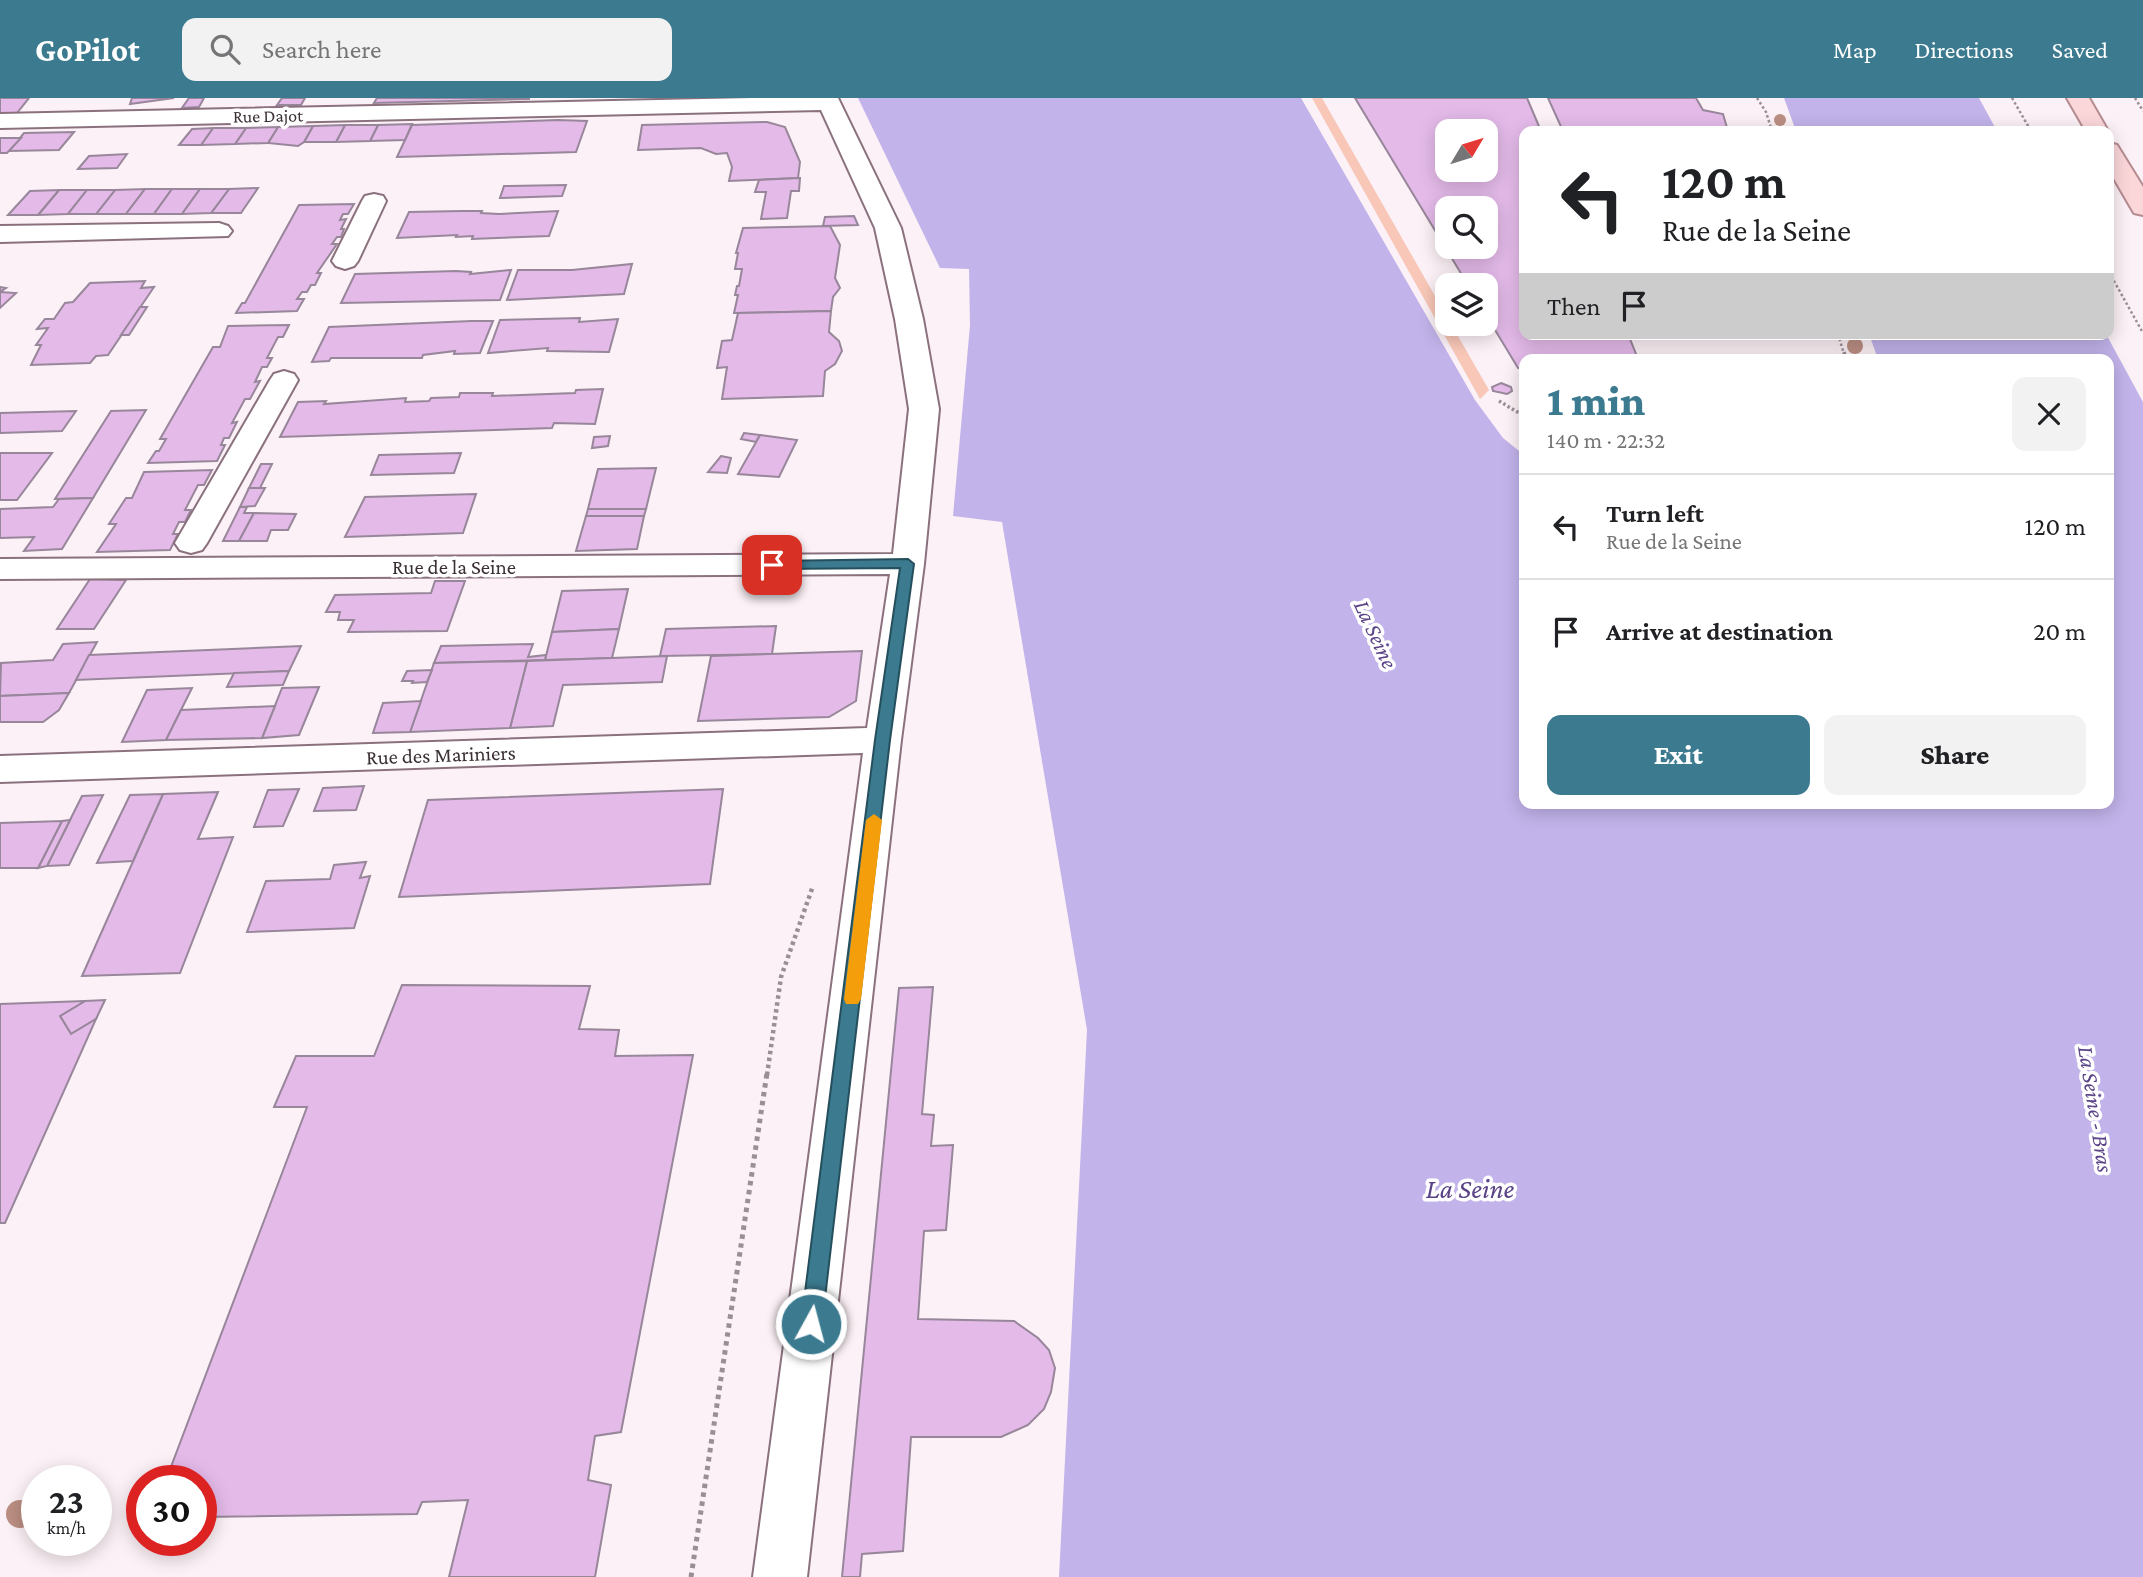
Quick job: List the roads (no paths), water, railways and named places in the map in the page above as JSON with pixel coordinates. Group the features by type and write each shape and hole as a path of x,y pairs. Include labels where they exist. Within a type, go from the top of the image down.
{"main road":[{"path":"2078,98 2094,126"},
{"path":"2114,159 2143,208"}],"street":[{"name":"Rue Dajot","path":"0,121 86,108 828,100"},
{"path":"780,1577 883,740 908,564 924,409 909,319 888,228 828,100"},
{"path":"345,261 374,201"},
{"path":"0,234 219,231"},
{"path":"191,543 285,380"},
{"name":"Rue de la Seine","path":"0,569 908,564"},
{"name":"Rue des Mariniers","path":"0,769 883,740"}],"water":[{"name":"La Seine","path":"858,98 1301,98 1435,331 1435,336 1438,336 1475,400 1503,438 1519,451 1519,809 2114,809 2114,354 1876,354 1871,340 2109,340 2143,402 2143,1577 1059,1577 1087,1030 1002,522 953,516 970,325 969,269 940,268"},
{"path":"1784,98 1979,98 1994,126 1794,126"}],"water label":[{"name":"La Seine - Bras","path":"2096,1109"}]}
